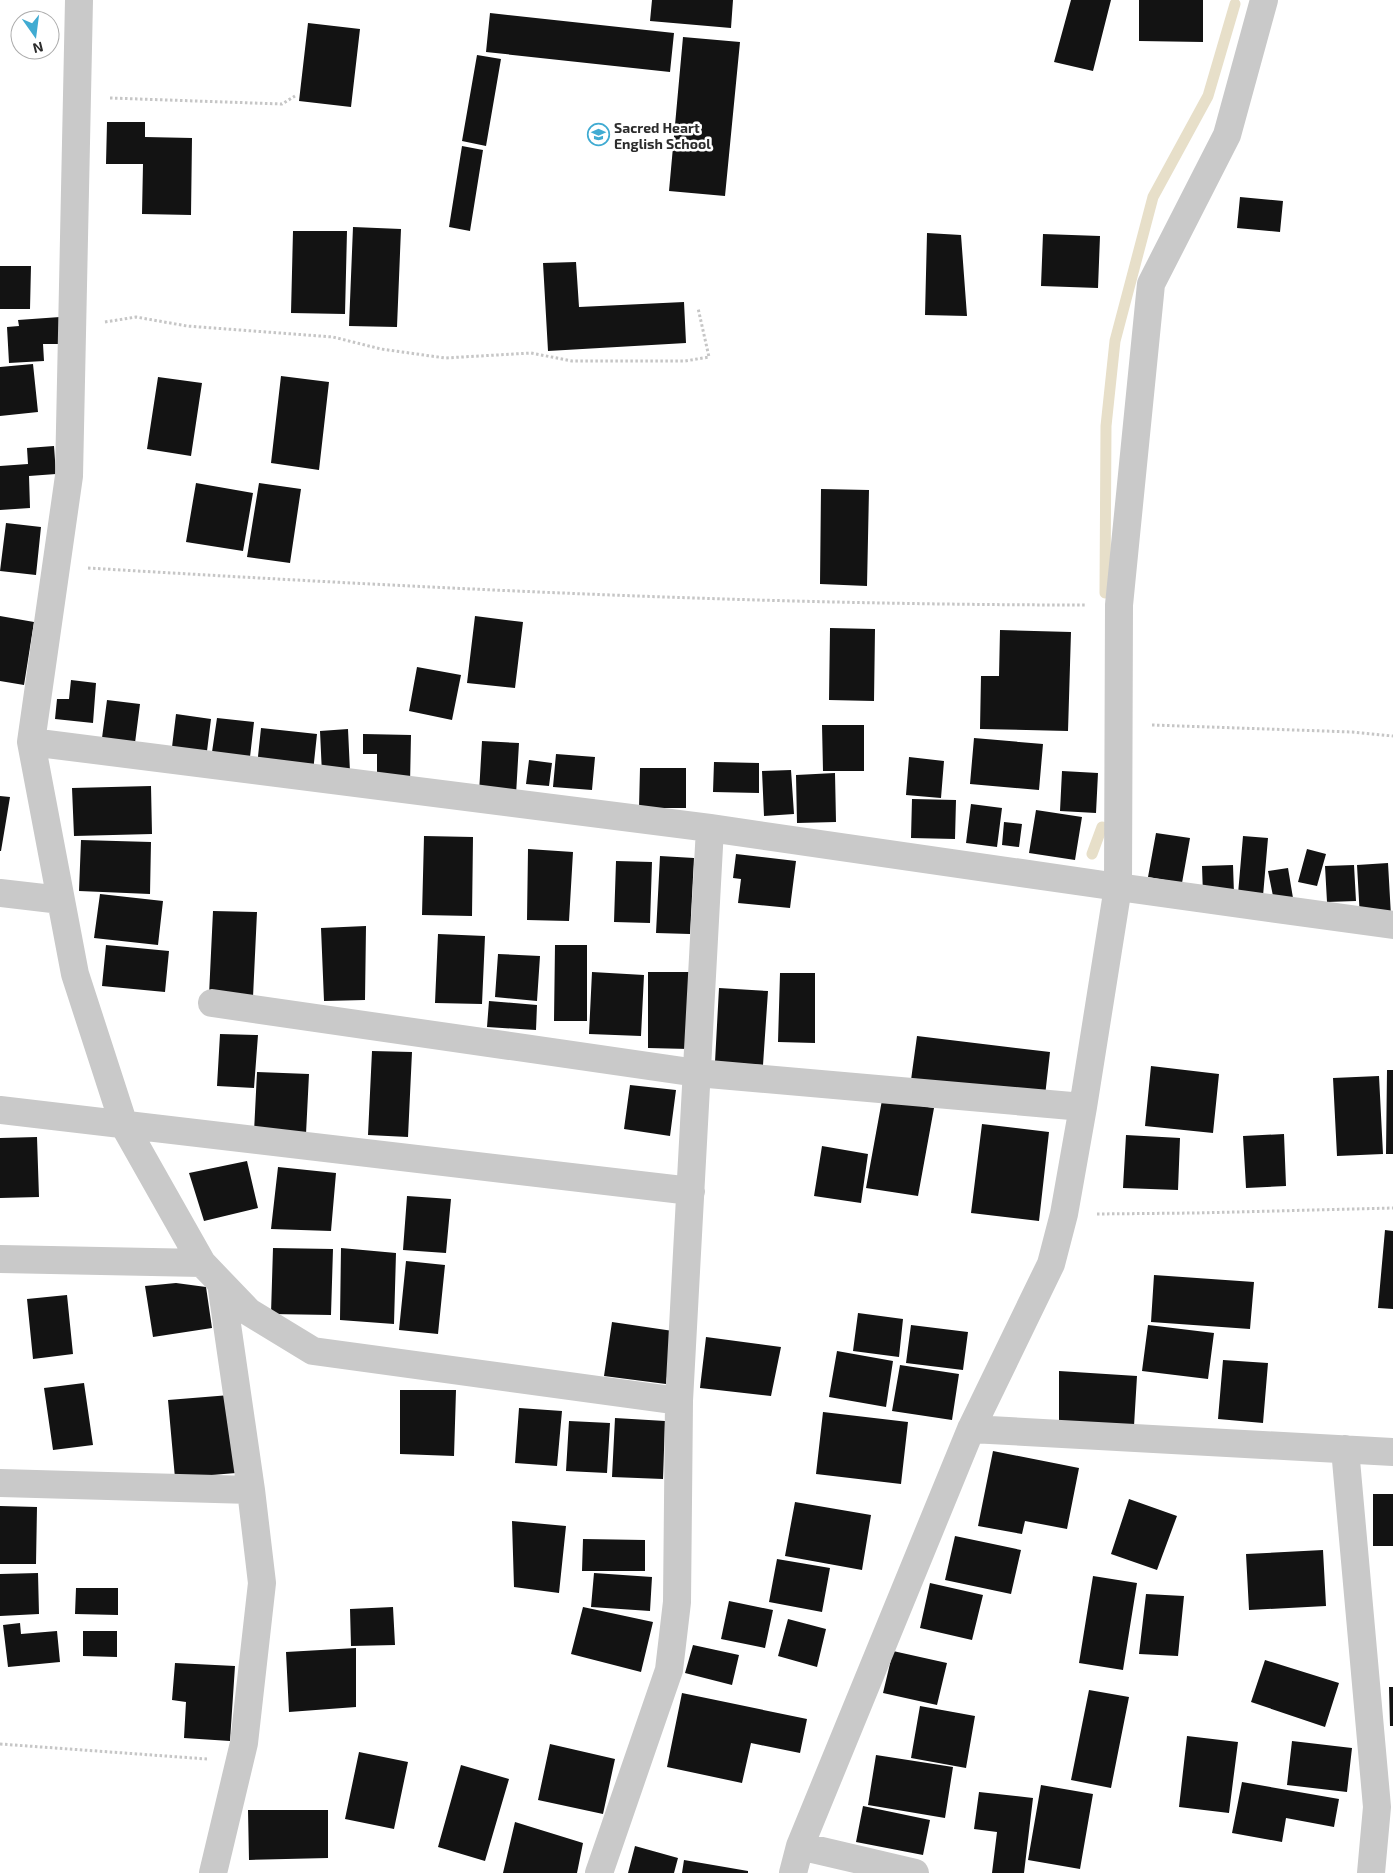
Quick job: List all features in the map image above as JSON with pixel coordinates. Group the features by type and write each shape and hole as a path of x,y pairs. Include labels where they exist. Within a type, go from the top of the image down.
{"street":[{"path":"79,0 69,476 31,742 75,974 124,1125 202,1263 249,1312 313,1351 680,1400"},
{"path":"793,1873 800,1846 971,1429 1051,1264 1064,1214 1118,887 1119,605 1151,284 1227,134 1264,0"},
{"path":"31,742 710,828 1393,925"},
{"path":"599,1873 669,1670 677,1602 680,1400 710,828"},
{"path":"0,893 61,900"},
{"path":"212,1003 697,1073 1083,1107"},
{"path":"0,1110 691,1191"},
{"path":"0,1259 202,1263"},
{"path":"213,1873 244,1743 262,1582 251,1490 221,1282"},
{"path":"971,1429 1393,1452"},
{"path":"1345,1449 1385,1808 1371,1873"},
{"path":"0,1483 251,1490"},
{"path":"800,1846 915,1873"}],"path":[{"path":"77,98 282,104 295,96"},
{"path":"72,326 136,317 187,326 333,337 382,349 445,358 531,353 572,361 686,361 709,357 698,308"},
{"path":"56,566 396,587 766,601 1119,605"},
{"path":"1119,724 1352,732 1393,736"},
{"path":"1064,1214 1393,1208"},
{"path":"0,1744 240,1762"}],"building":[{"path":"652,0 733,0 731,28 650,21"},
{"path":"1071,0 1111,0 1093,71 1054,62"},
{"path":"1139,0 1203,0 1203,42 1139,41"},
{"path":"490,13 674,33 670,72 486,52"},
{"path":"308,23 360,29 351,107 299,101"},
{"path":"683,37 740,42 725,196 669,191"},
{"path":"477,55 501,59 486,146 462,141"},
{"path":"107,122 145,122 145,137 192,138 191,215 142,214 143,164 106,164"},
{"path":"462,146 483,150 470,231 449,227"},
{"path":"1240,197 1283,201 1280,232 1237,228"},
{"path":"353,227 401,229 397,327 349,326"},
{"path":"293,231 347,231 345,314 291,313"},
{"path":"927,233 961,235 967,316 925,315"},
{"path":"1043,234 1100,236 1098,288 1041,286"},
{"path":"576,262 579,307 684,302 686,343 548,351 543,263"},
{"path":"0,266 31,266 30,309 0,309"},
{"path":"60,317 62,344 43,344 44,361 9,363 7,327 19,326 18,320"},
{"path":"33,364 38,412 0,416 0,367"},
{"path":"281,376 329,382 319,470 271,463"},
{"path":"158,377 202,383 191,456 147,449"},
{"path":"54,446 56,474 29,476 30,508 0,510 0,466 28,464 27,448"},
{"path":"196,483 253,493 243,551 186,542"},
{"path":"259,483 301,489 290,563 247,557"},
{"path":"821,489 869,490 867,586 820,584"},
{"path":"6,523 41,527 36,575 0,571"},
{"path":"0,616 34,622 24,685 0,681"},
{"path":"475,616 523,622 515,688 467,683"},
{"path":"830,628 875,629 874,701 829,700"},
{"path":"1000,630 1071,632 1068,731 980,729 981,676 999,676"},
{"path":"417,667 461,675 452,720 409,711"},
{"path":"71,680 96,683 93,723 55,719 57,699 69,699"},
{"path":"107,700 140,704 135,743 102,738"},
{"path":"176,714 211,719 207,751 172,747"},
{"path":"217,718 254,722 250,757 212,752"},
{"path":"822,725 864,725 864,771 823,771"},
{"path":"261,728 317,734 313,772 257,766"},
{"path":"348,729 350,772 322,774 320,731"},
{"path":"363,734 411,735 410,784 377,785 377,754 363,754"},
{"path":"974,738 1043,744 1039,790 970,784"},
{"path":"482,741 519,743 516,795 479,793"},
{"path":"556,754 595,757 592,790 553,787"},
{"path":"909,757 944,761 941,798 906,795"},
{"path":"529,760 552,763 549,786 526,784"},
{"path":"714,762 759,763 759,793 713,792"},
{"path":"640,768 686,768 686,808 639,808"},
{"path":"791,770 794,814 764,816 762,771"},
{"path":"1062,771 1098,773 1096,813 1060,811"},
{"path":"835,773 836,822 797,823 796,775"},
{"path":"151,786 152,834 74,836 72,788"},
{"path":"0,796 10,797 1,851 0,851"},
{"path":"912,799 956,800 955,839 911,838"},
{"path":"971,804 1002,808 997,847 966,843"},
{"path":"1036,810 1082,817 1075,860 1029,853"},
{"path":"1004,822 1022,824 1019,847 1002,845"},
{"path":"1156,833 1190,838 1182,883 1148,877"},
{"path":"424,836 473,837 472,916 422,915"},
{"path":"1243,836 1268,838 1263,896 1238,894"},
{"path":"81,840 151,842 150,894 79,891"},
{"path":"528,849 573,852 569,921 527,920"},
{"path":"1307,849 1326,854 1317,886 1298,882"},
{"path":"736,854 796,861 790,908 738,903 741,879 733,878"},
{"path":"660,856 694,858 690,934 656,933"},
{"path":"616,861 652,862 650,923 614,922"},
{"path":"1388,863 1391,916 1360,918 1357,865"},
{"path":"1233,865 1234,894 1203,895 1202,866"},
{"path":"1354,865 1356,901 1327,902 1325,866"},
{"path":"1288,868 1293,898 1274,901 1268,871"},
{"path":"100,894 163,901 158,945 94,938"},
{"path":"213,911 257,912 253,997 209,995"},
{"path":"366,926 365,1000 324,1001 321,928"},
{"path":"438,934 485,936 482,1004 435,1003"},
{"path":"106,945 169,951 165,992 102,986"},
{"path":"555,945 587,945 587,1021 554,1021"},
{"path":"498,954 540,956 537,1001 495,997"},
{"path":"592,972 644,975 641,1036 589,1034"},
{"path":"648,972 690,972 689,1049 648,1048"},
{"path":"780,973 815,973 815,1043 778,1042"},
{"path":"719,988 768,991 763,1065 715,1062"},
{"path":"489,1001 537,1005 536,1030 487,1027"},
{"path":"220,1034 258,1035 254,1088 217,1086"},
{"path":"917,1036 1050,1052 1045,1096 911,1080"},
{"path":"372,1051 412,1052 408,1137 368,1135"},
{"path":"1151,1066 1219,1074 1213,1133 1145,1126"},
{"path":"1387,1070 1393,1070 1393,1154 1386,1154"},
{"path":"257,1072 309,1074 306,1134 254,1132"},
{"path":"1379,1076 1383,1154 1337,1156 1333,1078"},
{"path":"630,1085 676,1090 670,1136 624,1129"},
{"path":"882,1100 934,1108 918,1196 866,1188"},
{"path":"982,1124 1049,1132 1039,1221 971,1213"},
{"path":"1284,1134 1286,1186 1246,1188 1243,1136"},
{"path":"1126,1135 1180,1138 1178,1190 1123,1188"},
{"path":"37,1137 39,1197 0,1198 0,1138"},
{"path":"822,1146 868,1154 861,1203 814,1196"},
{"path":"247,1161 258,1208 204,1221 189,1173"},
{"path":"278,1167 336,1173 331,1231 271,1229"},
{"path":"407,1196 451,1199 446,1253 403,1250"},
{"path":"1385,1230 1393,1231 1393,1309 1378,1308"},
{"path":"273,1248 333,1249 331,1315 271,1314"},
{"path":"341,1248 396,1253 394,1324 340,1320"},
{"path":"406,1261 445,1265 438,1334 399,1330"},
{"path":"1154,1275 1254,1282 1250,1329 1151,1322"},
{"path":"176,1283 206,1287 212,1328 153,1337 145,1286"},
{"path":"67,1295 73,1354 33,1359 27,1299"},
{"path":"858,1313 903,1319 899,1357 853,1351"},
{"path":"612,1322 673,1331 666,1384 604,1376"},
{"path":"911,1325 968,1332 963,1370 906,1363"},
{"path":"1148,1325 1214,1333 1208,1379 1142,1371"},
{"path":"706,1337 781,1347 771,1396 700,1388"},
{"path":"837,1351 893,1361 886,1407 829,1397"},
{"path":"1223,1360 1268,1363 1263,1423 1218,1419"},
{"path":"900,1365 959,1374 952,1420 892,1411"},
{"path":"1059,1371 1137,1376 1134,1426 1059,1422"},
{"path":"84,1383 93,1445 53,1450 44,1388"},
{"path":"400,1390 456,1390 454,1456 400,1454"},
{"path":"230,1395 236,1473 175,1478 168,1400"},
{"path":"519,1408 562,1411 557,1466 515,1463"},
{"path":"823,1412 908,1422 901,1484 816,1474"},
{"path":"615,1418 665,1421 663,1479 612,1477"},
{"path":"569,1421 610,1423 607,1473 566,1471"},
{"path":"993,1451 1079,1468 1067,1529 1025,1521 1022,1534 978,1526"},
{"path":"1373,1494 1393,1494 1393,1546 1373,1546"},
{"path":"1129,1499 1177,1516 1157,1570 1111,1554"},
{"path":"795,1502 871,1515 862,1570 785,1556"},
{"path":"0,1506 37,1507 36,1564 0,1564"},
{"path":"512,1521 566,1526 559,1593 514,1587"},
{"path":"955,1536 1021,1550 1011,1594 945,1580"},
{"path":"583,1539 645,1540 645,1571 582,1571"},
{"path":"1323,1550 1326,1606 1249,1610 1246,1554"},
{"path":"777,1559 830,1568 822,1612 769,1602"},
{"path":"38,1573 39,1614 0,1616 0,1574"},
{"path":"594,1573 652,1577 650,1611 591,1607"},
{"path":"1093,1576 1137,1583 1123,1670 1079,1663"},
{"path":"930,1583 983,1595 972,1640 920,1628"},
{"path":"76,1588 118,1588 118,1615 75,1614"},
{"path":"1146,1594 1184,1596 1178,1656 1139,1654"},
{"path":"729,1601 773,1610 765,1648 721,1639"},
{"path":"393,1607 395,1645 351,1646 350,1609"},
{"path":"583,1607 653,1622 641,1672 571,1654"},
{"path":"788,1619 826,1629 817,1667 778,1656"},
{"path":"20,1623 21,1634 57,1631 60,1662 8,1667 3,1625"},
{"path":"83,1631 117,1631 117,1657 83,1656"},
{"path":"693,1645 739,1655 732,1685 685,1673"},
{"path":"356,1648 356,1707 289,1712 286,1652"},
{"path":"893,1651 947,1663 937,1705 883,1693"},
{"path":"1265,1660 1339,1683 1325,1727 1251,1702"},
{"path":"175,1663 235,1666 230,1741 184,1738 186,1702 172,1700"},
{"path":"1389,1687 1393,1687 1393,1726 1390,1726"},
{"path":"1089,1690 1129,1697 1111,1788 1071,1780"},
{"path":"682,1693 807,1719 800,1753 751,1743 742,1783 667,1767"},
{"path":"920,1706 975,1716 966,1768 911,1758"},
{"path":"1187,1736 1238,1742 1229,1813 1179,1807"},
{"path":"1292,1741 1352,1748 1347,1792 1287,1785"},
{"path":"550,1744 615,1759 603,1814 538,1800"},
{"path":"359,1752 408,1762 394,1829 345,1819"},
{"path":"876,1755 953,1767 945,1818 868,1805"},
{"path":"461,1765 509,1779 485,1861 438,1847"},
{"path":"1242,1782 1339,1799 1334,1827 1286,1818 1282,1842 1232,1833"},
{"path":"1041,1785 1093,1794 1080,1869 1028,1860"},
{"path":"979,1792 1033,1798 1024,1873 992,1873 997,1832 974,1829"},
{"path":"863,1806 930,1820 923,1855 856,1842"},
{"path":"248,1810 328,1810 328,1858 249,1860"},
{"path":"515,1822 583,1843 577,1873 503,1873"},
{"path":"635,1846 678,1858 674,1873 628,1873"},
{"path":"684,1860 748,1871 748,1873 682,1873"}],"waterway":[{"path":"1105,593 1106,426 1115,341 1153,197 1208,96 1235,4"},
{"path":"1092,854 1102,827"}],"place":[{"name":"Sacred Heart English School","path":"598,135"}]}
